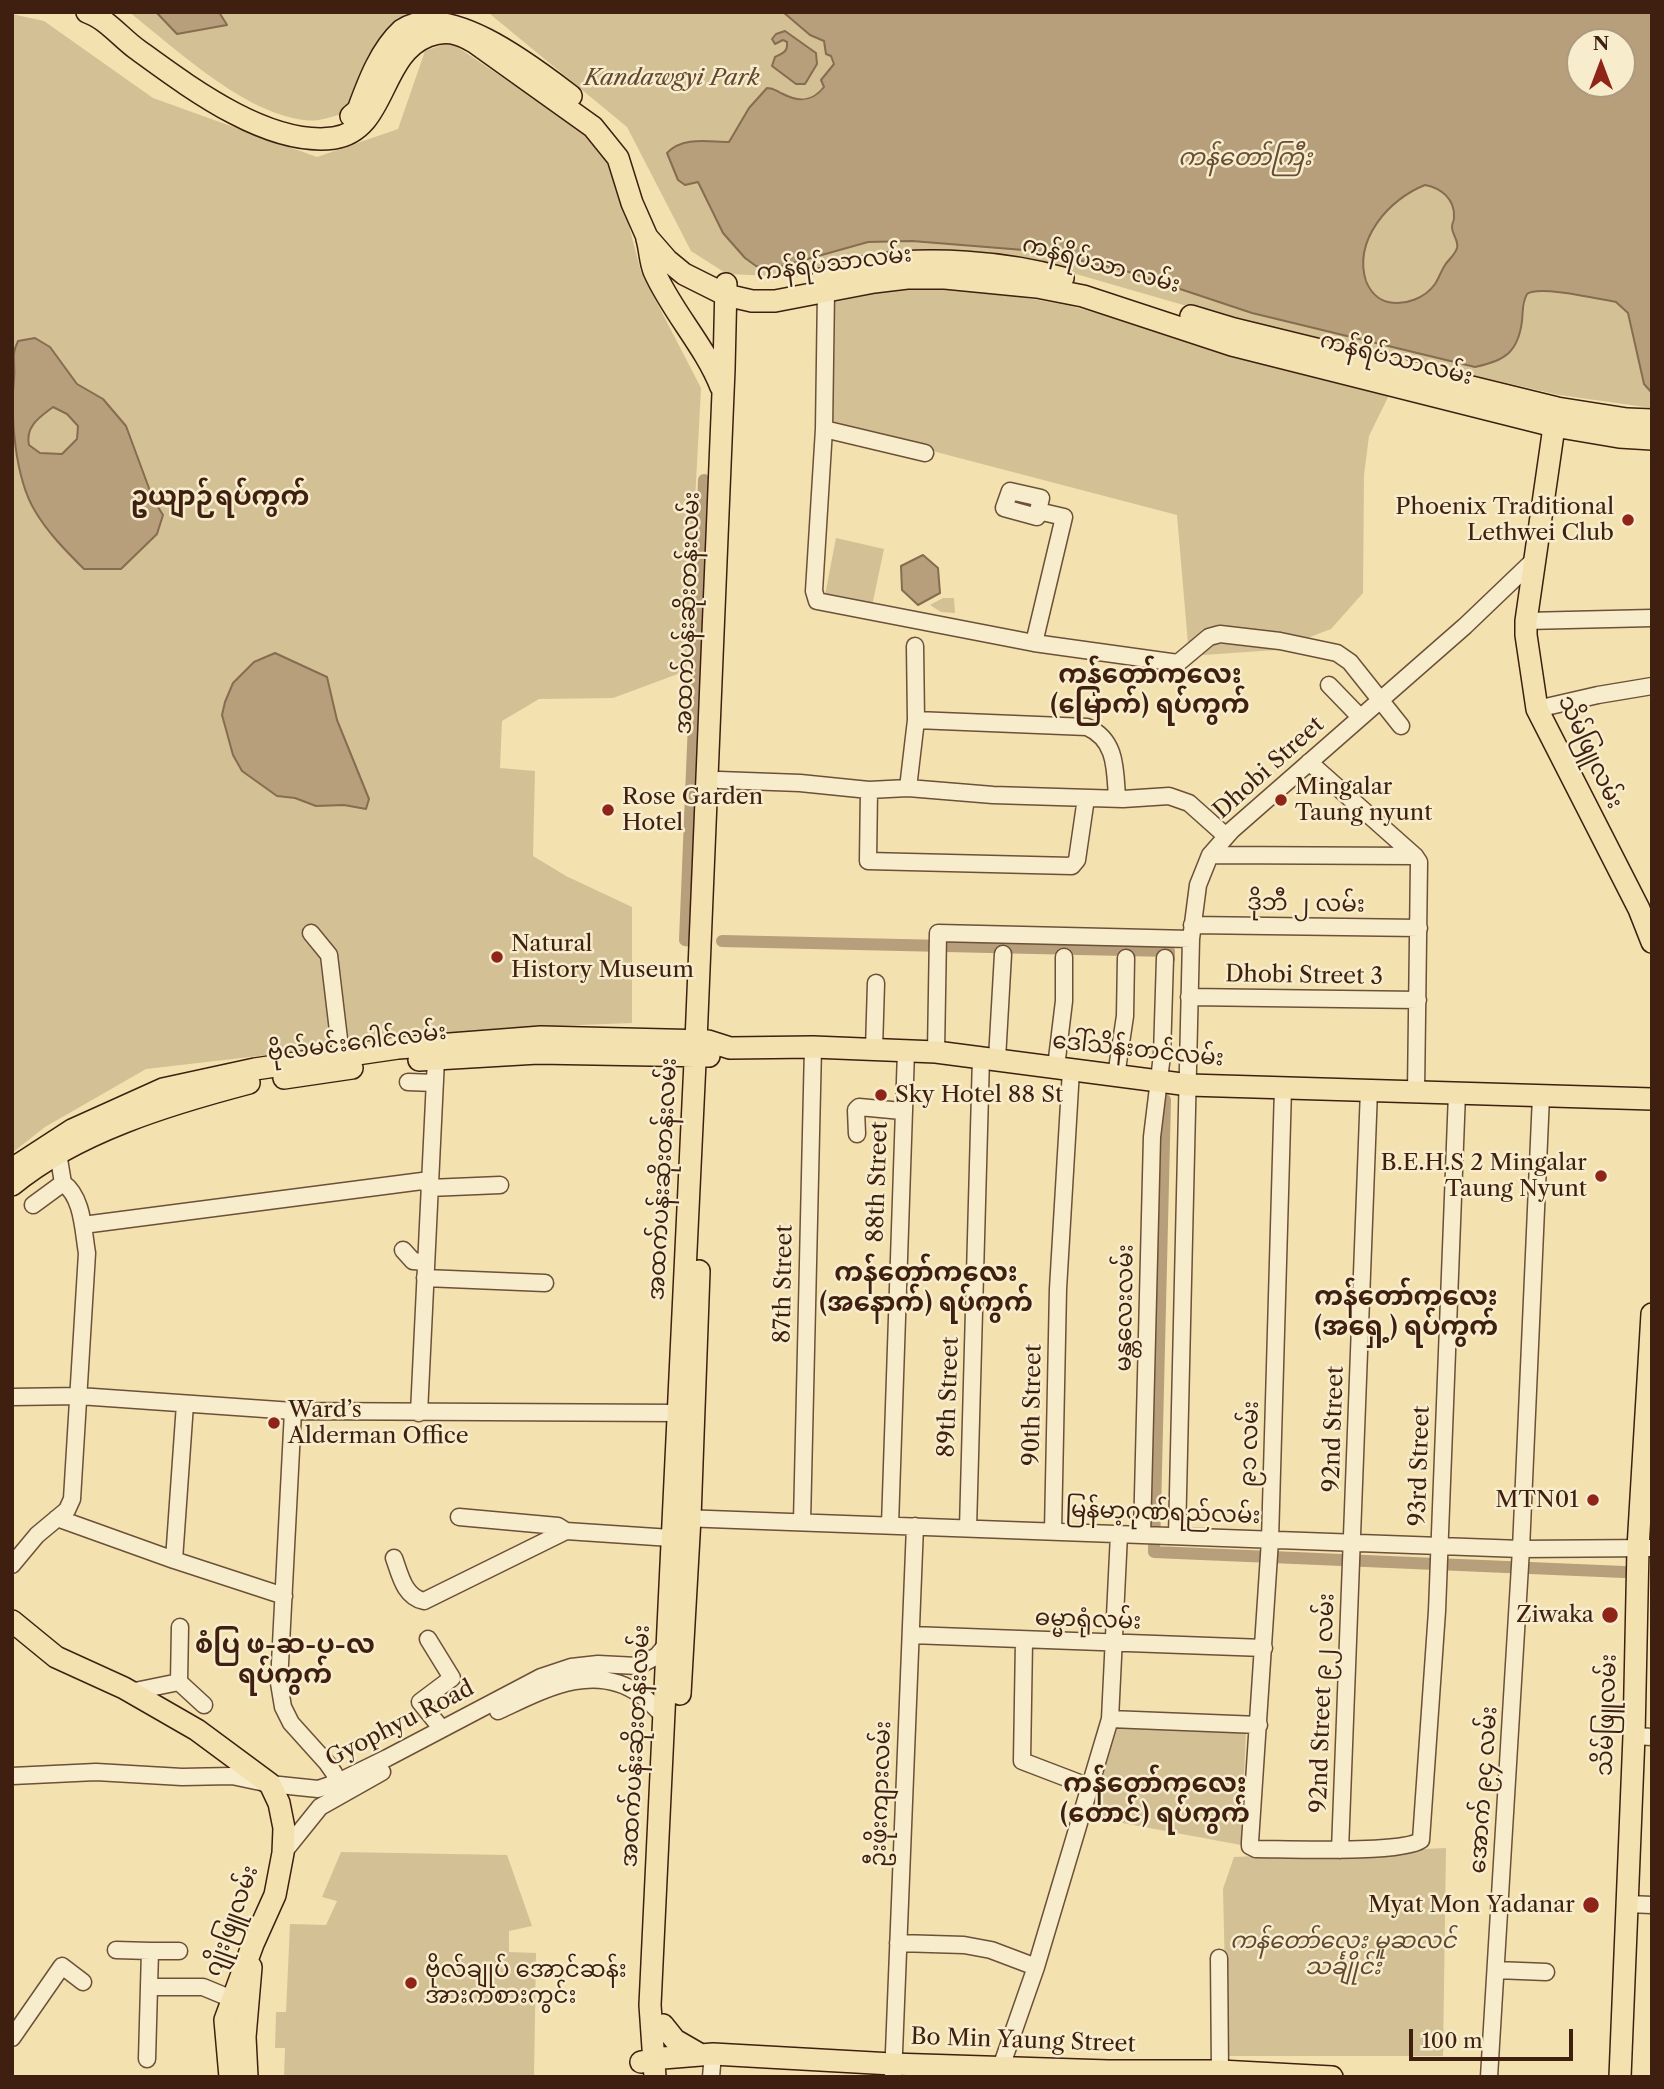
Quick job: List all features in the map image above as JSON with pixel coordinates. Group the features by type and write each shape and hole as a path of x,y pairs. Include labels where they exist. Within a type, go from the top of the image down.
{"main road":[{"path":"87,12 98,16 143,47"},
{"name":"ကန်ရိပ်သာ လမ်း","path":"110,12 143,47 245,108 282,124 318,129 342,123 358,110 386,49 404,28 417,31 434,17 451,18 466,24 503,46 581,103 619,138 630,160 638,201 659,233 678,253 732,292 776,290 867,267 901,262 1020,269 1132,296 1234,329 1555,417 1652,420"},
{"name":"ကန်ရိပ်သာလမ်း","path":"638,201 647,237 667,260 684,274 732,292 775,301 907,278 945,278 1037,287 1083,296 1232,345 1555,417 1619,437 1652,439"},
{"path":"647,237 654,270 714,369 723,394"},
{"name":"အထက်ပန်းဆိုးတန်းလမ်း","path":"727,444 723,394 732,292"},
{"name":"အထက်ပန်းဆိုးတန်းလမ်း","path":"653,2068 663,2025 678,1524 702,1049 732,292"},
{"name":"သိမ်ဖြူလမ်း","path":"1555,417 1526,621 1537,709 1639,909 1652,942"},
{"path":"12,1170 50,1151 72,1130 163,1089 255,1069 341,1056 429,1054 541,1037 632,1039 702,1049"},
{"name":"ဒေါ်သိန်းတင်လမ်း","path":"702,1049 813,1048 936,1052 1189,1085 1652,1099"},
{"name":"ဗိုလ်မင်းဂေါင်လမ်း","path":"12,1185 50,1151 129,1121 248,1083 429,1054 702,1049"},
{"name":"သိမ်ဖြူလမ်း","path":"1620,2077 1627,1904 1643,1736 1652,1314"},
{"name":"အထက်ပန်းဆိုးတန်းလမ်း","path":"653,2068 650,2005 667,1643 678,1524 678,1413 689,1329"},
{"path":"12,1621 56,1657 130,1692 197,1730 270,1784"},
{"name":"ဂျိုးဖြူလမ်း","path":"230,2077 225,2021 253,1944 275,1895 283,1853 284,1828 279,1803 270,1784"},
{"path":"247,2077 245,2037 253,1944"},
{"path":"663,2025 675,2040 707,2054"},
{"name":"Bo Min Yaung Street","path":"653,2068 707,2054 892,2070 1001,2067 1108,2074 1220,2071 1332,2077"}],"street":[{"path":"826,291 824,429 814,591 817,601 1034,643 1178,663 1209,637 1220,634 1280,641 1338,653 1350,662 1401,726"},
{"path":"824,429 925,453"},
{"path":"1034,643 1064,517 1038,511"},
{"name":"Dhobi Street","path":"1189,1085 1191,932 1198,885 1210,855 1226,836 1465,626 1534,560"},
{"path":"1526,621 1652,618"},
{"path":"908,788 916,720 915,646"},
{"path":"1329,685 1360,717"},
{"path":"1537,709 1652,686"},
{"path":"916,720 1087,727 1105,738 1111,749 1117,798"},
{"path":"1309,762 1417,859 1419,928 1416,1092"},
{"path":"713,780 800,783 869,790 908,788 993,795 1086,798 1169,796 1189,803 1226,836"},
{"path":"869,790 868,861 878,862 1072,866 1077,860 1086,798"},
{"path":"1210,855 1417,859"},
{"name":"ဒိုဘီ ၂ လမ်း","path":"936,1052 938,933 1419,928"},
{"path":"312,933 329,955 341,1056"},
{"name":"89th Street","path":"968,1528 989,1058 1003,954"},
{"name":"90th Street","path":"1054,1531 1064,957"},
{"path":"1116,1076 1125,1016 1126,958"},
{"name":"မန္တလေးလမ်း","path":"1142,1535 1152,1138 1161,1055 1165,958"},
{"path":"874,1049 876,983"},
{"name":"Dhobi Street 3","path":"1189,996 1418,1000"},
{"name":"87th Street","path":"802,1522 813,1048"},
{"name":"88th Street","path":"890,1525 906,1051"},
{"path":"419,1413 435,1083 429,1054"},
{"path":"408,1082 435,1083"},
{"path":"1178,1536 1189,1085"},
{"name":"၉၁ လမ်း","path":"1283,1088 1270,1540 1250,1842 1256,1850 1340,1850"},
{"name":"92nd Street","path":"1352,1550 1369,1090"},
{"name":"93rd Street","path":"1340,1850 1403,1845 1421,1840 1438,1588 1457,1093"},
{"name":"အောက် ၉၄ လမ်း","path":"1489,2077 1519,1591 1541,1096"},
{"path":"857,1134 856,1110 859,1107 902,1111"},
{"path":"12,1565 37,1535 67,1510 72,1499 86,1253 83,1225 72,1189 63,1183 50,1151"},
{"path":"33,1205 63,1183"},
{"path":"83,1225 430,1184 500,1185"},
{"path":"403,1250 426,1270 545,1283"},
{"path":"12,1396 79,1396 293,1411 678,1413"},
{"path":"174,1560 185,1404"},
{"path":"293,1411 279,1682 283,1707 290,1723 327,1763 334,1773 339,1789"},
{"name":"မြန်မာ့ဂုဏ်ရည်လမ်း","path":"459,1517 558,1526 566,1531 678,1524 802,1522 1270,1540 1352,1550 1440,1546 1521,1549 1645,1548"},
{"path":"57,1518 284,1596"},
{"name":"ဦးဖိုးကျားလမ်း","path":"892,2070 915,1525"},
{"path":"394,1558 405,1588 415,1599 424,1601 566,1531"},
{"path":"1001,2067 1036,1967 1110,1718 1119,1534"},
{"name":"92nd Street ၉၂ လမ်း","path":"1340,1850 1352,1550"},
{"path":"180,1627 179,1682 204,1705"},
{"name":"ဓမ္မာရုံလမ်း","path":"911,1635 1264,1648"},
{"path":"428,1639 452,1678 420,1702 441,1728"},
{"path":"1024,1641 1022,1761 1090,1787"},
{"name":"Gyophyu Road","path":"283,1853 320,1807 339,1789 441,1728 541,1677 570,1667 598,1664 638,1666 657,1656 667,1643"},
{"name":"Gyophyu Road","path":"12,1776 96,1772 182,1777 232,1776 270,1784 339,1789 549,1686 572,1680 600,1680 627,1687 642,1695 665,1717"},
{"path":"130,1692 179,1682"},
{"path":"1110,1718 1259,1725"},
{"path":"1627,1904 1652,1905"},
{"path":"898,1944 964,1945 991,1950 1036,1967"},
{"path":"116,1950 179,1951"},
{"path":"147,2059 150,1951"},
{"path":"1219,1958 1220,2071"},
{"path":"12,2038 62,1966 83,1982"},
{"path":"1496,1970 1546,1972"},
{"path":"149,1987 203,1987 232,1999"},
{"path":"707,2054 711,2077"}],"green space":[{"name":"Kandawgyi Park","path":"129,12 156,12 177,34 226,25 219,12 783,12 810,35 824,41 826,53 831,56 834,64 821,80 825,87 813,97 801,100 774,88 749,108 729,142 716,142 689,184 698,181 723,233 773,269 868,242 912,241 1036,251 1123,270 1518,341 1527,294 1543,291 1569,294 1616,302 1628,313 1644,384 1652,393 1652,408 1559,395 1249,324 1076,274 1019,263 892,254 795,277 727,274 691,251 627,127 490,14 428,15 341,114 309,120 281,115 235,93 189,61"},
{"path":"12,14 44,21 153,98 317,157 398,129 425,51 450,42 561,117 586,136 610,160 641,272 701,388 686,671 613,698 539,699 502,721 500,768 535,771 533,856 566,876 632,907 632,1023 502,1028 146,1069 45,1127 12,1153"},
{"path":"1425,185 1446,195 1452,205 1452,230 1457,248 1435,284 1426,293 1408,302 1384,301 1374,295 1367,281 1365,251 1370,236 1387,211 1412,191"},
{"path":"897,289 974,289 1067,305 1390,393 1369,436 1364,475 1363,593 1331,629 1276,650 1189,656 1177,515 833,425 835,302"},
{"path":"836,538 884,549 872,606 825,595"},
{"path":"943,598 954,598 955,613 941,612 930,605"},
{"path":"1118,1726 1246,1731 1241,1845 1090,1817"},
{"name":"ကန်တော်လေး မူဆလင် သင်္ချိုင်း","path":"1446,1848 1443,2056 1227,2056 1223,1889 1234,1857"},
{"name":"ဗိုလ်ချုပ် အောင်ဆန်း အားကစားကွင်း","path":"341,1852 507,1855 532,1926 509,1931 509,1952 536,1953 534,2077 284,2077 285,2048 275,2048 276,2012 286,2012 290,1924 326,1925 337,1901 322,1897"}],"water":[{"path":"156,12 219,12 227,25 177,34"},
{"name":"ကန်တော်ကြီး","path":"783,12 1652,12 1652,393 1644,384 1628,313 1616,302 1569,294 1543,291 1527,294 1523,304 1520,332 1513,348 1494,362 1475,367 1252,313 1123,270 1036,251 912,241 868,242 772,269 756,266 745,258 723,233 698,182 685,185 678,180 667,153 688,142 729,142 749,108 767,88 801,99 811,98 820,92 824,87 821,80 834,64 831,56 826,54 824,41 810,35","holes":["1425,185 1446,195 1452,205 1452,230 1457,248 1435,284 1426,293 1408,302 1384,301 1374,294 1366,281 1363,266 1369,236 1377,223 1399,200"]},
{"path":"785,31 816,53 817,64 805,84 796,84 772,66 775,57 787,48 787,42 783,40 775,44 772,39 776,34"},
{"path":"35,338 50,347 77,384 103,399 126,426 153,499 163,515 157,534 121,569 84,569 46,527 28,497 19,464 14,428 14,356 18,341","holes":["53,407 67,414 78,426 77,439 62,454 40,453 29,445 31,427 43,414"]},
{"path":"923,555 938,568 940,593 918,605 902,590 901,566"},
{"path":"275,653 327,677 337,720 369,799 366,809 344,805 316,806 295,798 277,796 242,771 233,755 222,715 225,702 233,683 254,662"}],"waterway":[{"path":"692,941 685,940 704,480"},
{"path":"722,941 1169,951 1169,959"},
{"path":"1165,1100 1154,1552 1624,1572"}],"place":[{"name":"Phoenix Traditional Lethwei Club","path":"1628,520"},
{"name":"Mingalar Taung nyunt","path":"1281,800"},
{"name":"Rose Garden Hotel","path":"608,810"},
{"name":"Natural History Museum","path":"497,957"},
{"name":"Sky Hotel 88 St","path":"881,1095"},
{"name":"B.E.H.S 2 Mingalar Taung Nyunt","path":"1601,1176"},
{"name":"Ward’s Alderman Office","path":"274,1423"},
{"name":"MTN01","path":"1593,1500"},
{"name":"Ziwaka","path":"1610,1615"},
{"name":"Myat Mon Yadanar","path":"1591,1905"},
{"name":"ဗိုလ်ချုပ် အောင်ဆန်း အားကစားကွင်း","path":"411,1983"}],"district":[{"name":"ဥယျာဉ်ရပ်ကွက်","path":"220,497"},
{"name":"ကန်တော်ကလေး (မြောက်) ရပ်ကွက်","path":"1150,690"},
{"name":"ကန်တော်ကလေး (အနောက်) ရပ်ကွက်","path":"926,1288"},
{"name":"ကန်တော်ကလေး (အရှေ့) ရပ်ကွက်","path":"1406,1312"},
{"name":"စံပြ ဖ-ဆ-ပ-လ ရပ်ကွက်","path":"285,1660"},
{"name":"ကန်တော်ကလေး (တောင်) ရပ်ကွက်","path":"1155,1799"}]}
